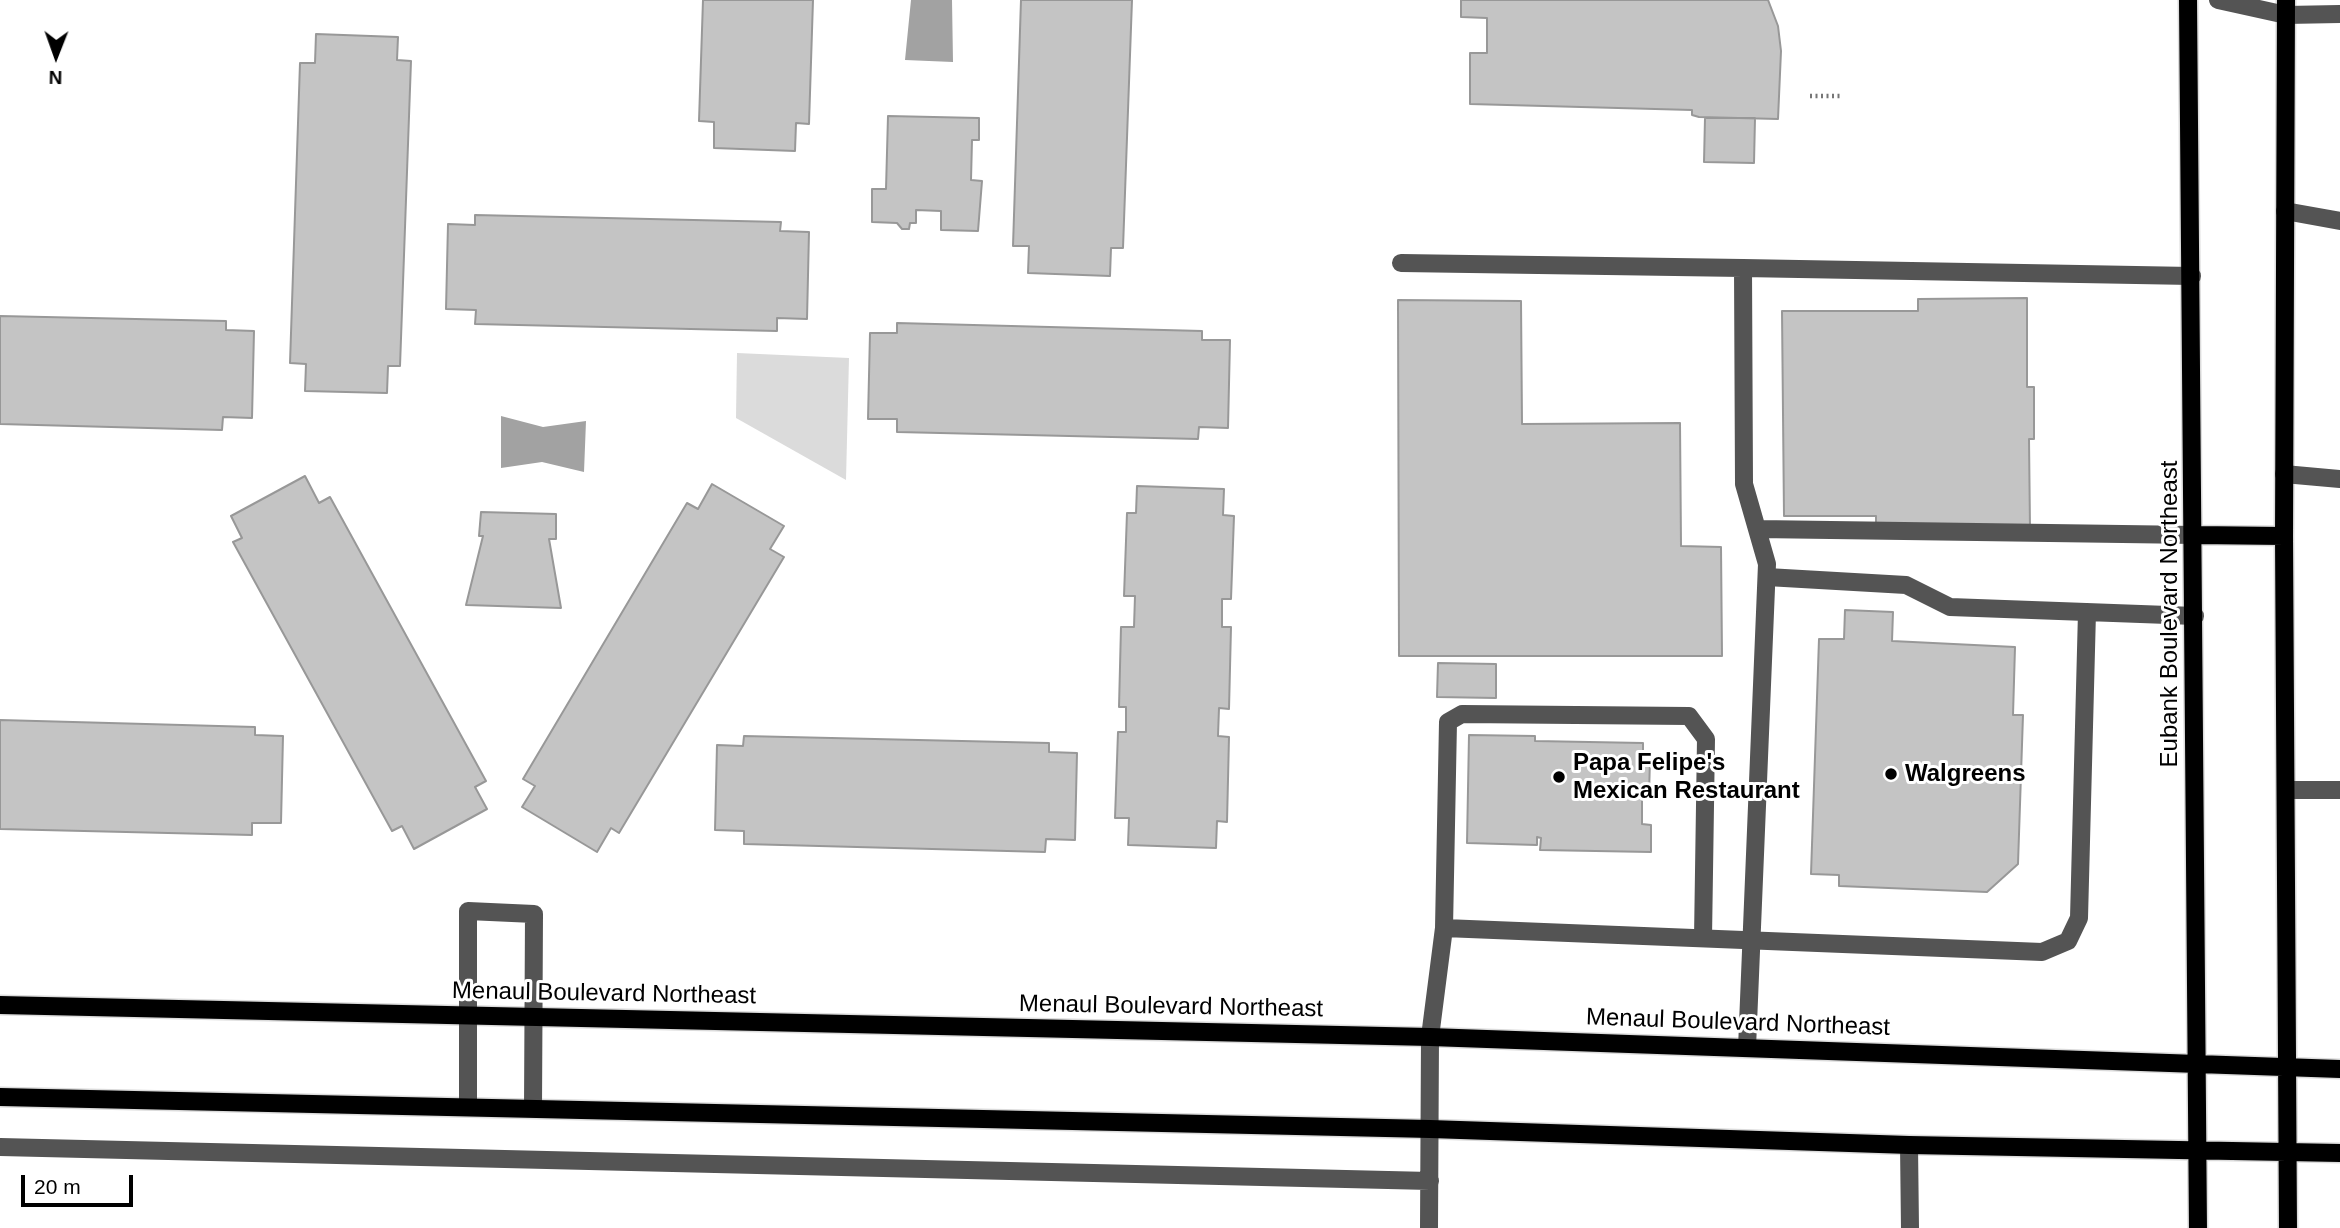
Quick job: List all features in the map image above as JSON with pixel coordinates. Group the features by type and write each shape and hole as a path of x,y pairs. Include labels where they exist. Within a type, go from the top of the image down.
{"main road":[{"name":"Eubank Boulevard Northeast","path":"2188,0 2198,1228"},
{"path":"2286,7 2284,536 2290,1066 2288,1228"},
{"path":"2194,535 2284,536"},
{"name":"Menaul Boulevard Northeast","path":"0,1005 1430,1037 2340,1069"},
{"path":"0,1097 1430,1129 1909,1145 2340,1153"}],"street":[{"path":"2218,0 2340,14"},
{"path":"2286,211 2340,221"},
{"path":"1401,263 2192,276"},
{"path":"1743,268 1744,484 1767,564 1747,1048"},
{"path":"2284,474 2340,479"},
{"path":"1758,529 2194,535"},
{"path":"1767,577 1906,585 1950,607 2195,616"},
{"path":"1444,929 2042,952 2068,941 2080,918 2087,612"},
{"path":"1429,1228 1430,1037 1444,929 1448,722 1462,714 1689,716 1706,739 1703,938"},
{"path":"2287,790 2340,790"},
{"path":"468,1106 468,911 534,915 533,1108"},
{"path":"1909,1145 1910,1228"},
{"path":"0,1147 1430,1181"}],"path":[{"path":"1810,96 1840,96"}],"shaded area":[{"path":"911,0 952,0 953,62 905,60"},
{"path":"737,353 849,358 846,480 736,418"},
{"path":"501,416 543,427 586,421 584,472 542,462 501,468"}],"building":[{"path":"703,0 813,0 809,124 796,123 795,151 714,148 714,122 699,121"},
{"path":"1021,0 1132,0 1123,248 1111,248 1110,276 1028,273 1029,246 1013,246"},
{"path":"1461,0 1768,0 1778,26 1781,51 1778,119 1699,117 1692,115 1692,110 1470,104 1470,53 1487,53 1487,18 1461,17"},
{"path":"316,34 398,37 397,60 411,61 400,366 388,366 387,393 305,391 306,364 290,363 300,63 315,63"},
{"path":"888,116 979,118 979,140 972,140 971,180 982,181 978,231 941,230 941,211 916,210 916,223 910,223 909,229 902,229 897,223 872,222 872,189 886,189"},
{"path":"1705,118 1755,118 1754,163 1704,162"},
{"path":"475,215 781,222 780,231 809,232 807,319 777,318 777,331 475,324 476,310 446,309 448,224 475,225"},
{"path":"2027,298 2027,387 2034,387 2034,439 2029,439 2030,529 1876,529 1876,516 1784,516 1782,311 1918,311 1918,299"},
{"path":"1398,300 1521,301 1522,424 1680,423 1681,546 1721,547 1722,656 1399,656"},
{"path":"0,316 226,321 226,330 254,331 252,418 223,417 222,430 0,424"},
{"path":"897,323 1202,331 1202,340 1230,340 1228,428 1199,427 1198,439 897,432 897,419 868,419 870,333 897,333"},
{"path":"305,476 319,503 330,497 486,781 475,787 487,809 414,849 402,826 392,831 233,542 242,538 231,516"},
{"path":"712,484 784,526 770,549 784,557 619,833 611,828 597,852 522,807 535,786 523,779 687,503 698,509"},
{"path":"1137,486 1224,489 1223,515 1234,516 1231,599 1222,599 1222,627 1231,627 1229,709 1219,708 1218,736 1229,737 1227,822 1217,821 1216,848 1128,845 1129,818 1115,818 1118,732 1126,732 1126,707 1119,707 1121,627 1134,627 1135,596 1124,596 1127,513 1136,513"},
{"path":"481,512 556,514 556,539 549,539 561,608 466,605 483,536 479,536"},
{"path":"1845,610 1893,612 1892,641 2015,647 2013,715 2023,715 2018,864 1987,892 1839,886 1839,875 1811,874 1819,639 1844,639"},
{"path":"1438,663 1496,664 1496,698 1437,697"},
{"path":"0,720 255,727 255,735 283,736 281,823 252,823 252,835 0,829"},
{"name":"Papa Felipe's Mexican Restaurant","path":"1469,735 1535,736 1535,741 1643,743 1643,759 1650,759 1649,795 1642,794 1642,824 1651,825 1651,852 1540,850 1541,838 1537,837 1537,845 1467,843"},
{"path":"744,736 1049,743 1049,752 1077,753 1075,840 1046,839 1045,852 744,844 744,831 715,830 717,745 743,746"}],"place":[{"name":"Walgreens","path":"1891,774"},
{"name":"Papa Felipe's Mexican Restaurant","path":"1559,777"}]}
